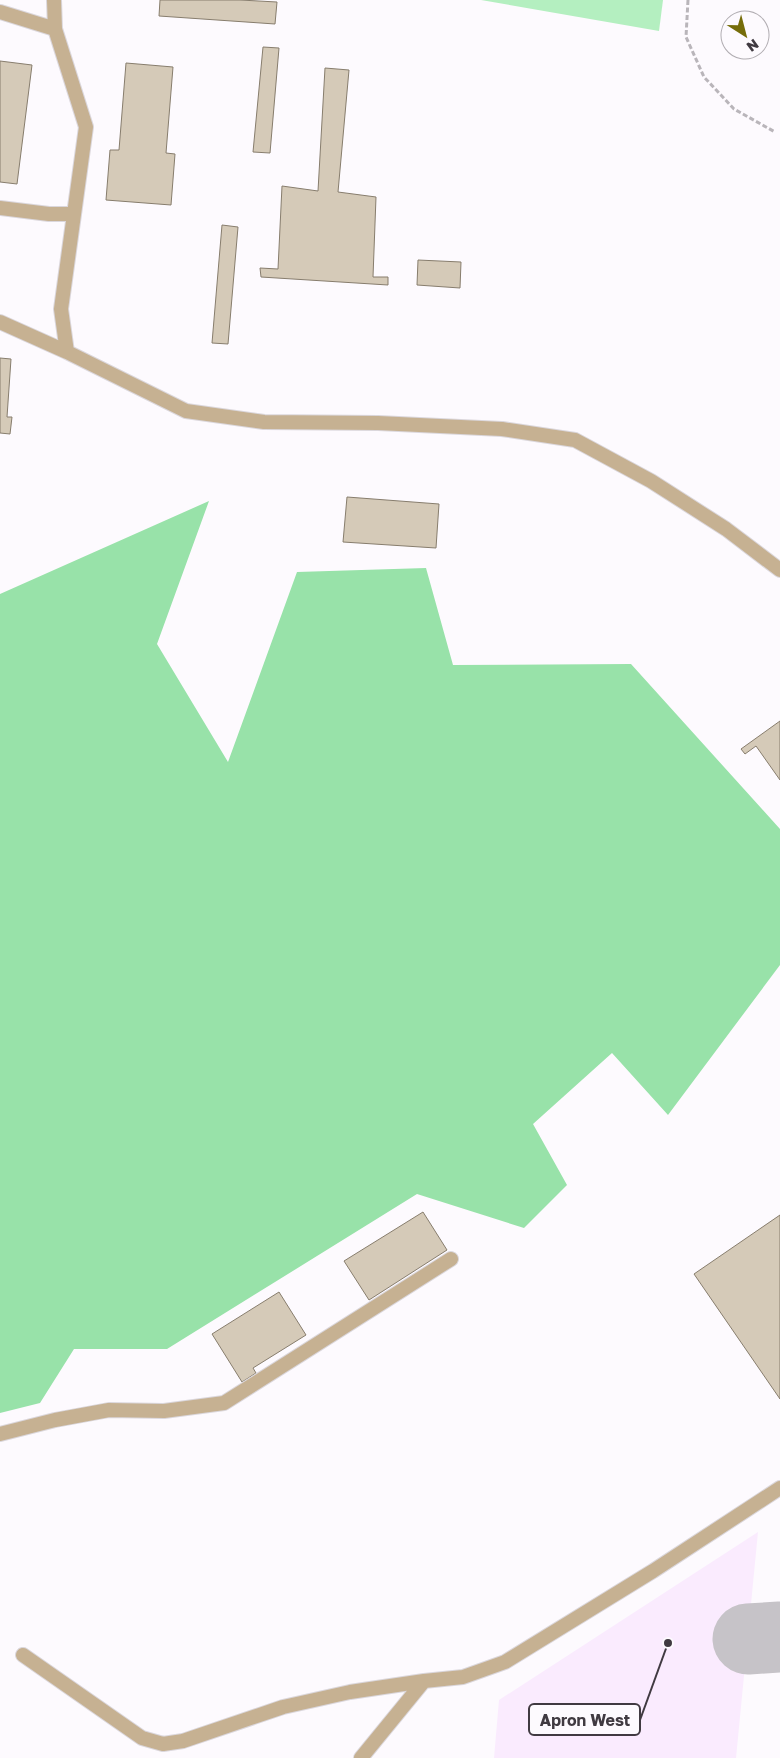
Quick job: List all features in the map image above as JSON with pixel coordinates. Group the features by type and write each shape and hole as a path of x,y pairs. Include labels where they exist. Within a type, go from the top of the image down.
{"lane":[{"path":"54,0 55,29 86,127 61,310 67,352"},
{"path":"0,12 55,29"},
{"path":"0,208 49,214 73,214"},
{"path":"0,322 67,352 186,411 264,422 378,423 502,429 574,440 651,481 726,529 780,570"},
{"path":"0,1434 55,1420 109,1410 164,1411 224,1403 451,1259"},
{"path":"23,1655 142,1738 163,1744 183,1741 283,1707 350,1692 463,1677 505,1662 653,1571 780,1488"},
{"path":"361,1758 424,1681"}],"path":[{"path":"688,0 686,37 704,77 734,109 775,132"}],"shaded area":[{"path":"758,1532 736,1758 494,1758 499,1700"}],"green space":[{"path":"481,0 663,0 659,31"},
{"path":"209,501 157,644 228,762 297,572 426,568 453,665 631,664 780,829 780,965 668,1115 612,1053 533,1124 567,1185 524,1228 417,1194 167,1349 74,1349 40,1403 0,1413 0,594"}],"building":[{"path":"160,0 277,2 275,24 159,16"},
{"path":"263,47 279,48 270,153 253,152"},
{"path":"0,61 32,65 17,184 0,182"},
{"path":"126,63 173,67 166,153 175,154 171,205 106,200 110,150 119,150"},
{"path":"325,68 349,70 338,192 376,197 373,277 388,277 388,285 261,277 260,268 278,269 282,186 318,191"},
{"path":"222,225 238,227 228,344 212,343"},
{"path":"418,260 461,262 460,288 417,285"},
{"path":"0,358 11,359 7,417 12,417 10,434 0,433"},
{"path":"347,497 439,504 436,548 343,542"},
{"path":"780,721 780,780 756,746 745,754 741,749"},
{"path":"423,1212 447,1250 369,1300 344,1261"},
{"path":"780,1215 780,1399 694,1274"},
{"path":"279,1292 306,1335 253,1368 256,1373 242,1382 212,1334"}],"taxiway":[{"path":"748,1639 780,1637"}],"place":[{"name":"Apron West","path":"668,1643"}]}
